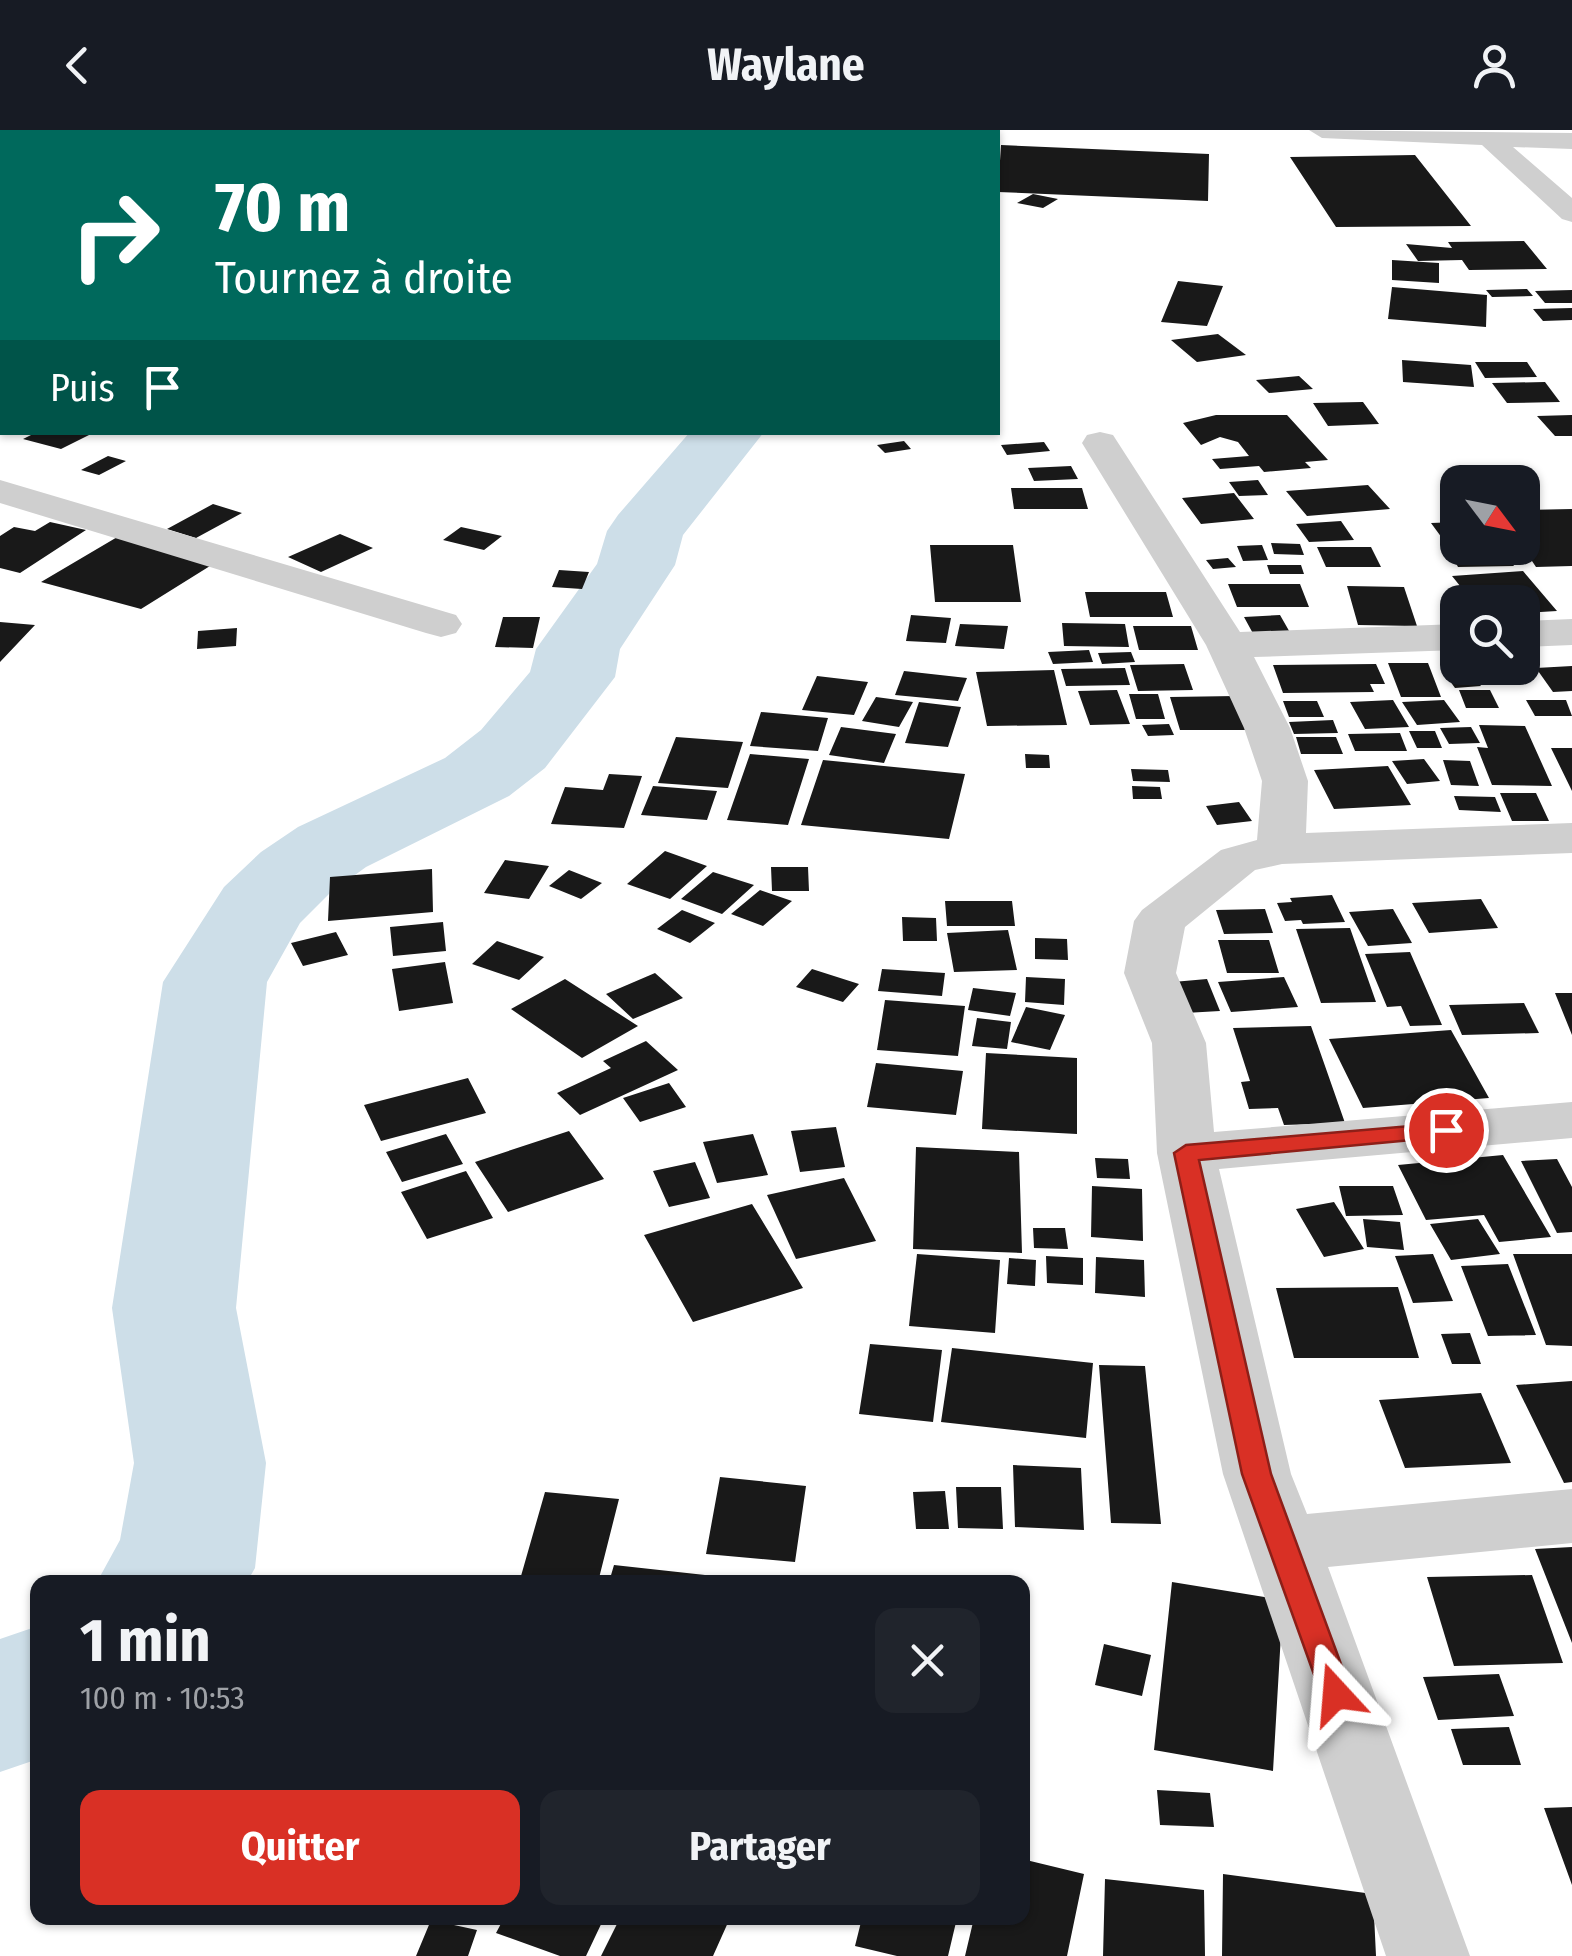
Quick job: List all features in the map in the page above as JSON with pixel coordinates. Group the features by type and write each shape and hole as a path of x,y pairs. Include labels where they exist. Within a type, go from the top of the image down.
{"street":[{"path":"1322,130 1572,141"},
{"path":"1490,138 1515,165 1572,213"},
{"path":"1515,165 1513,178 1572,234"},
{"path":"1100,442 1226,645 1267,728 1285,781 1280,849"},
{"path":"0,490 440,624"},
{"path":"1540,633 1572,632"},
{"path":"1226,645 1440,637"},
{"path":"1428,1956 1256,1474 1186,1153 1178,1043 1150,973 1160,920 1238,860 1280,849 1572,838"},
{"path":"1186,1153 1567,1129"},
{"path":"1284,1544 1572,1516"}],"building":[{"path":"1001,145 1209,154 1208,201 1000,192"},
{"path":"1415,155 1471,226 1336,227 1290,157"},
{"path":"1033,194 1058,199 1043,208 1017,203"},
{"path":"1524,241 1547,269 1469,270 1462,260 1418,261 1406,244 1452,248 1448,242"},
{"path":"1392,260 1439,263 1439,283 1392,280"},
{"path":"1178,281 1223,286 1207,326 1161,322"},
{"path":"1392,287 1487,295 1486,327 1388,319"},
{"path":"1527,289 1533,296 1492,297 1486,290"},
{"path":"1572,290 1572,303 1545,303 1535,291"},
{"path":"1572,308 1572,320 1543,321 1533,309"},
{"path":"1218,334 1246,355 1197,362 1171,340"},
{"path":"1402,360 1471,365 1474,387 1403,382"},
{"path":"1475,362 1527,362 1537,377 1485,378"},
{"path":"1299,376 1313,389 1269,393 1256,380"},
{"path":"1545,382 1560,402 1507,403 1492,383"},
{"path":"1363,402 1379,424 1328,426 1313,403"},
{"path":"1216,415 1287,415 1328,460 1305,462 1311,468 1264,472 1259,466 1220,469 1212,459 1249,456 1238,442 1220,437 1201,445 1183,423"},
{"path":"1572,415 1572,436 1555,436 1537,416"},
{"path":"31,435 89,435 61,449 23,439"},
{"path":"904,441 911,449 885,453 877,445"},
{"path":"1044,442 1050,451 1007,455 1001,445"},
{"path":"108,456 126,461 99,475 81,470"},
{"path":"1071,466 1078,479 1034,481 1028,468"},
{"path":"1258,480 1268,495 1239,496 1229,482"},
{"path":"1368,485 1390,509 1307,516 1286,491"},
{"path":"1011,488 1082,488 1088,509 1014,509"},
{"path":"1234,493 1254,519 1201,524 1182,498"},
{"path":"213,504 242,513 196,538 167,529"},
{"path":"1572,509 1572,566 1535,565 1540,565 1540,510"},
{"path":"1341,521 1354,540 1309,542 1296,524"},
{"path":"50,522 86,530 20,573 0,568 0,536 14,527 35,531"},
{"path":"461,527 502,536 484,550 443,540"},
{"path":"340,534 373,548 321,572 288,557"},
{"path":"119,536 218,561 141,609 41,582"},
{"path":"1271,543 1300,544 1304,555 1274,554"},
{"path":"930,545 1013,545 1021,602 935,602"},
{"path":"1262,545 1268,560 1243,561 1237,546"},
{"path":"1317,547 1371,547 1381,567 1326,567"},
{"path":"1228,558 1236,567 1213,569 1206,560"},
{"path":"1267,565 1301,565 1304,574 1270,574"},
{"path":"1457,565 1514,566 1458,567"},
{"path":"559,570 589,572 582,589 552,587"},
{"path":"1523,571 1535,585 1459,585 1452,576"},
{"path":"1228,584 1300,584 1309,607 1237,607"},
{"path":"1347,586 1404,587 1417,626 1358,625"},
{"path":"1540,591 1557,611 1540,612"},
{"path":"1085,592 1166,592 1173,617 1090,617"},
{"path":"911,615 951,618 946,643 906,641"},
{"path":"1280,615 1292,636 1256,639 1244,617"},
{"path":"503,617 540,617 533,648 495,647"},
{"path":"0,622 35,625 0,662"},
{"path":"1062,623 1125,624 1129,647 1064,646"},
{"path":"960,624 1008,626 1004,649 955,646"},
{"path":"1133,626 1191,626 1198,650 1139,650"},
{"path":"237,628 236,646 197,649 198,631"},
{"path":"1089,650 1093,662 1053,664 1048,652"},
{"path":"1131,652 1135,662 1102,664 1098,653"},
{"path":"1388,663 1428,663 1441,697 1401,697"},
{"path":"1184,664 1193,690 1138,691 1130,665"},
{"path":"1376,664 1385,684 1370,684 1374,692 1283,693 1273,665"},
{"path":"1572,666 1572,691 1553,692 1540,668"},
{"path":"1125,668 1130,685 1066,686 1061,669"},
{"path":"1054,670 1067,725 987,726 976,672"},
{"path":"904,671 967,678 958,701 895,695"},
{"path":"817,676 868,682 854,715 802,710"},
{"path":"1117,690 1130,724 1090,725 1078,691"},
{"path":"1459,690 1490,690 1499,708 1466,708"},
{"path":"1129,694 1158,694 1165,719 1136,719"},
{"path":"1236,696 1247,730 1180,730 1170,697"},
{"path":"876,697 913,702 899,727 862,721"},
{"path":"1393,700 1409,727 1365,729 1350,702"},
{"path":"1444,700 1460,722 1417,725 1402,702"},
{"path":"1526,700 1566,700 1572,716 1535,716"},
{"path":"1283,701 1317,701 1324,717 1289,717"},
{"path":"919,702 961,707 948,747 905,743"},
{"path":"761,712 828,718 818,751 750,746"},
{"path":"1333,720 1338,733 1294,734 1289,722"},
{"path":"1169,724 1174,735 1148,736 1142,725"},
{"path":"1479,725 1525,726 1552,786 1492,785 1477,747 1488,748"},
{"path":"841,727 896,734 884,763 829,755"},
{"path":"1471,727 1480,743 1449,744 1440,728"},
{"path":"1409,731 1435,731 1442,748 1417,748"},
{"path":"1400,733 1407,751 1355,751 1348,734"},
{"path":"676,737 743,742 728,788 658,783"},
{"path":"1296,737 1336,737 1343,754 1301,754"},
{"path":"1551,748 1572,748 1572,791"},
{"path":"750,754 809,759 788,825 727,820"},
{"path":"1025,754 1049,755 1050,768 1026,768"},
{"path":"1424,759 1440,781 1407,784 1392,761"},
{"path":"823,760 965,774 949,839 801,825"},
{"path":"1443,760 1470,761 1479,786 1451,785"},
{"path":"1388,766 1411,805 1334,809 1314,770"},
{"path":"1131,769 1168,770 1170,782 1133,781"},
{"path":"609,774 642,776 624,828 551,824 565,787 603,790"},
{"path":"653,786 717,791 707,820 641,815"},
{"path":"1132,786 1160,787 1162,799 1133,799"},
{"path":"1500,793 1536,793 1549,821 1512,821"},
{"path":"1454,796 1495,797 1501,812 1459,810"},
{"path":"1239,802 1252,821 1217,825 1206,806"},
{"path":"665,851 707,866 670,899 627,884"},
{"path":"505,860 549,866 529,899 484,893"},
{"path":"771,867 808,867 809,891 772,891"},
{"path":"432,869 433,912 328,921 330,877"},
{"path":"569,870 602,883 581,899 549,886"},
{"path":"713,872 754,885 722,914 681,899"},
{"path":"760,890 792,901 763,926 731,914"},
{"path":"1332,895 1345,922 1285,921 1277,903 1292,902 1290,898"},
{"path":"1481,899 1498,928 1429,933 1412,903"},
{"path":"945,901 1012,901 1015,926 947,926"},
{"path":"1265,909 1273,933 1224,934 1216,910"},
{"path":"1393,909 1412,943 1368,946 1349,912"},
{"path":"682,910 715,923 690,943 657,929"},
{"path":"902,917 936,918 937,941 903,941"},
{"path":"443,922 446,951 393,956 390,927"},
{"path":"1350,928 1376,1002 1321,1003 1296,929"},
{"path":"1008,930 1017,970 954,972 947,933"},
{"path":"336,932 348,955 303,966 291,943"},
{"path":"1035,938 1067,939 1068,960 1035,959"},
{"path":"1218,940 1269,940 1279,973 1227,973"},
{"path":"497,941 544,957 519,980 472,964"},
{"path":"1410,952 1442,1025 1410,1026 1401,1006 1387,1007 1365,954"},
{"path":"445,962 453,1003 399,1011 392,969"},
{"path":"812,969 859,984 843,1002 796,987"},
{"path":"882,969 945,973 942,996 878,991"},
{"path":"655,973 683,998 633,1019 606,994"},
{"path":"1026,977 1065,979 1064,1005 1025,1002"},
{"path":"1284,977 1298,1007 1231,1012 1218,982"},
{"path":"565,979 638,1026 582,1058 511,1009"},
{"path":"1207,979 1220,1011 1185,1013 1173,982"},
{"path":"973,988 1016,993 1010,1016 968,1010"},
{"path":"1555,993 1572,993 1572,1035"},
{"path":"885,1000 965,1006 958,1056 877,1050"},
{"path":"1524,1003 1539,1033 1462,1035 1449,1005"},
{"path":"1026,1007 1065,1015 1050,1050 1011,1042"},
{"path":"977,1018 1011,1022 1007,1049 972,1046"},
{"path":"1311,1026 1345,1123 1284,1125 1278,1108 1249,1109 1241,1082 1250,1081 1233,1028"},
{"path":"1451,1030 1489,1098 1363,1108 1329,1039"},
{"path":"646,1041 678,1070 580,1115 557,1093 611,1068 603,1061"},
{"path":"986,1053 1077,1058 1077,1134 982,1129"},
{"path":"876,1063 963,1071 956,1115 867,1107"},
{"path":"468,1078 486,1113 381,1141 364,1105"},
{"path":"669,1083 686,1107 640,1122 623,1098"},
{"path":"836,1127 845,1167 800,1172 791,1131"},
{"path":"569,1131 604,1179 508,1212 475,1162"},
{"path":"446,1134 463,1164 402,1182 386,1152"},
{"path":"753,1134 768,1175 717,1183 703,1142"},
{"path":"916,1147 1019,1152 1022,1253 913,1249"},
{"path":"1503,1155 1551,1237 1499,1242 1484,1215 1426,1220 1398,1165"},
{"path":"1095,1158 1128,1159 1130,1179 1097,1178"},
{"path":"1557,1159 1572,1187 1572,1232 1557,1233 1521,1161"},
{"path":"695,1162 710,1198 669,1207 653,1171"},
{"path":"466,1171 493,1218 427,1239 401,1192"},
{"path":"844,1178 876,1241 796,1259 767,1195"},
{"path":"1092,1186 1142,1189 1143,1241 1091,1237"},
{"path":"1339,1186 1393,1186 1403,1215 1346,1216"},
{"path":"1334,1202 1364,1249 1324,1257 1296,1209"},
{"path":"752,1204 803,1288 693,1322 644,1235"},
{"path":"1363,1219 1400,1222 1404,1250 1367,1247"},
{"path":"1478,1219 1500,1254 1451,1260 1430,1224"},
{"path":"1033,1228 1065,1228 1068,1249 1034,1248"},
{"path":"917,1254 1000,1260 995,1333 909,1326"},
{"path":"1433,1254 1453,1301 1413,1303 1395,1256"},
{"path":"1513,1254 1572,1254 1572,1346 1546,1345"},
{"path":"1046,1256 1083,1258 1083,1285 1047,1283"},
{"path":"1096,1257 1144,1260 1145,1297 1095,1293"},
{"path":"1009,1258 1036,1260 1035,1286 1007,1284"},
{"path":"1508,1264 1536,1335 1488,1336 1461,1266"},
{"path":"1398,1287 1419,1358 1294,1358 1276,1288"},
{"path":"1470,1333 1481,1364 1452,1364 1441,1334"},
{"path":"870,1344 942,1350 933,1422 859,1414"},
{"path":"952,1348 1093,1363 1086,1438 941,1422"},
{"path":"1099,1365 1145,1366 1161,1524 1111,1523"},
{"path":"1572,1381 1572,1482 1564,1483 1516,1385"},
{"path":"1481,1393 1511,1463 1405,1468 1379,1400"},
{"path":"1013,1465 1081,1468 1084,1530 1015,1527"},
{"path":"720,1477 806,1486 795,1562 706,1554"},
{"path":"956,1487 1001,1487 1003,1529 958,1528"},
{"path":"945,1491 949,1529 916,1529 913,1492"},
{"path":"545,1492 619,1499 600,1575 521,1575"},
{"path":"1572,1547 1572,1643 1535,1549"},
{"path":"614,1565 705,1575 611,1575"},
{"path":"1532,1575 1563,1663 1454,1666 1427,1577"},
{"path":"1172,1582 1283,1600 1273,1771 1154,1750"},
{"path":"1104,1644 1151,1655 1142,1696 1095,1685"},
{"path":"1499,1674 1514,1716 1438,1720 1423,1677"},
{"path":"1509,1727 1521,1765 1463,1765 1451,1729"},
{"path":"1157,1790 1210,1793 1214,1827 1160,1825"},
{"path":"1572,1807 1572,1885 1544,1808"},
{"path":"1030,1861 1084,1874 1067,1956 965,1956 972,1925 1030,1925"},
{"path":"1223,1874 1373,1894 1376,1956 1222,1956"},
{"path":"1105,1879 1204,1890 1205,1956 1103,1956"},
{"path":"429,1925 477,1930 468,1956 416,1956"},
{"path":"500,1925 601,1925 586,1956 560,1956 496,1933"},
{"path":"616,1925 727,1925 713,1956 601,1956"},
{"path":"860,1925 955,1925 948,1956 897,1956 855,1946"}],"waterway":[{"path":"176,1575 185,1568 200,1463 174,1308 215,982 259,908 295,873 332,847 477,777 513,749 572,677 578,649 636,565 645,531 726,435"},
{"path":"0,1710 30,1692"}],"route":[{"path":"1336,1694 1256,1474 1186,1153 1446,1130"}]}
